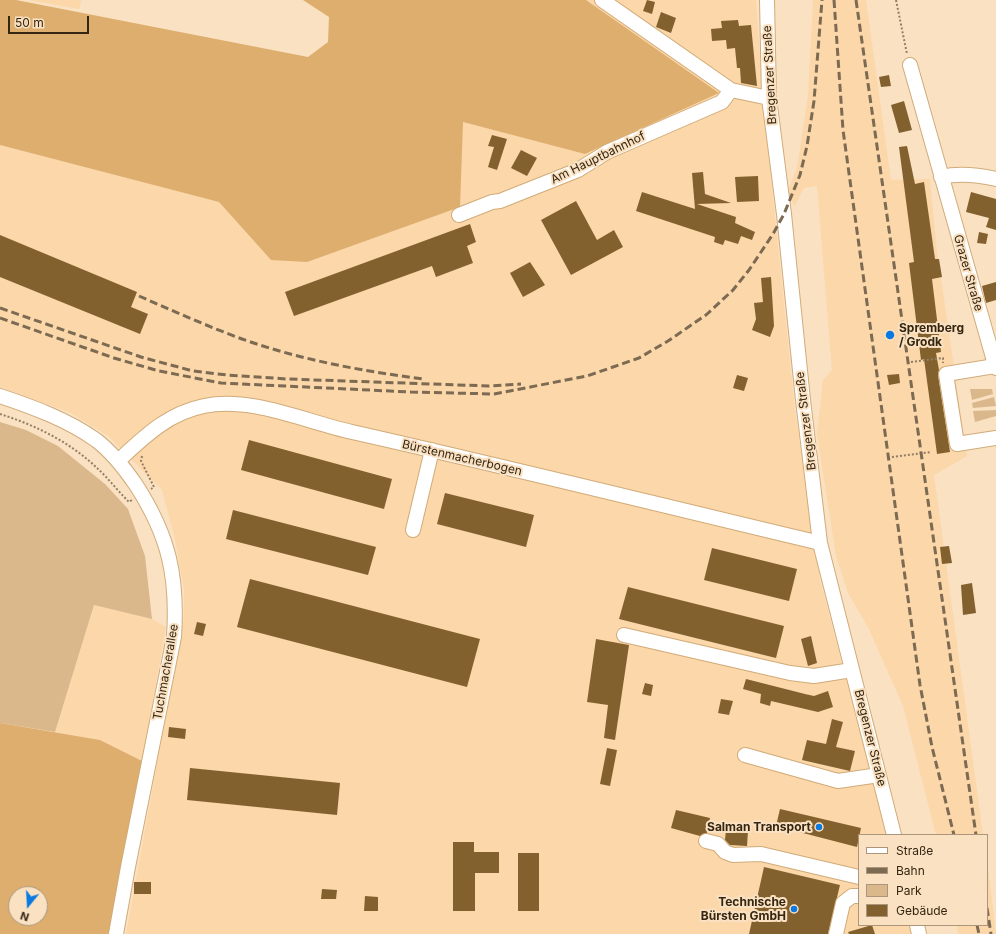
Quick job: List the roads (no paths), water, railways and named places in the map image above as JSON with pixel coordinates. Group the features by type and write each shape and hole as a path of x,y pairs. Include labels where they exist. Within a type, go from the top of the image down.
{"street":[{"path":"602,0 731,90 769,98"},
{"name":"Bregenzer Straße","path":"767,0 769,98 784,214 803,400 820,543 894,834"},
{"name":"Grazer Straße","path":"910,65 996,367"},
{"name":"Am Hauptbahnhof","path":"459,215 492,202 500,201 578,170 607,152 722,102 731,90"},
{"path":"941,177 951,174 980,175 996,179"},
{"path":"996,367 946,374 957,444 996,438"},
{"name":"Tuchmacherallee","path":"0,396 70,423 97,441 118,461 142,494 159,527 169,551 174,582 176,613 174,637 116,934"},
{"name":"Bürstenmacherbogen","path":"118,461 161,423 184,412 205,406 244,404 342,430 432,450 820,543"},
{"path":"413,530 432,450"},
{"path":"624,635 790,673 814,676 852,670"},
{"path":"745,755 838,781 879,775"},
{"path":"706,841 718,844 725,852 733,855 761,854 858,877"},
{"path":"836,934 843,903 852,896 858,896"}],"railway":[{"path":"0,318 114,358 159,371 221,383 411,392 494,394 587,376 639,358 668,341 706,315 733,290 749,270 773,234 784,214 800,175 807,146 814,101 822,0"},
{"path":"834,0 843,130 920,685 932,747 954,834"},
{"path":"856,0 976,834"},
{"path":"139,296 229,334 287,353 332,364 423,379"},
{"path":"0,308 141,357 193,371 287,379 489,386 521,384"},
{"path":"988,914 991,934"},
{"path":"977,926 979,934"}],"place":[{"name":"Spremberg / Grodk","path":"890,335"},
{"name":"Salman Transport","path":"819,827"},
{"name":"Technische Bürsten GmbH","path":"794,909"}]}
